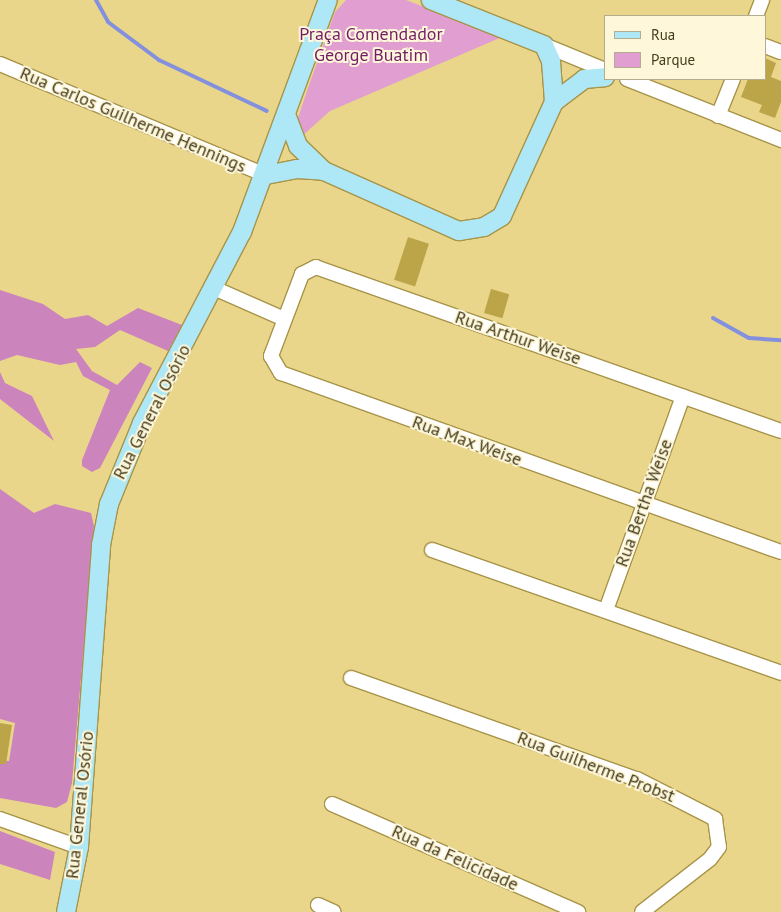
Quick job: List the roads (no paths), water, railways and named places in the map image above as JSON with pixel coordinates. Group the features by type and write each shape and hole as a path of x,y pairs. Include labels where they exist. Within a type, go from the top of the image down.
{"main road":[{"name":"Rua General Osório","path":"66,912 79,847 101,545 109,504 142,424 216,289 266,175 331,1"},
{"path":"287,117 298,146 324,171 446,227 459,231 484,228 510,206 554,102 554,71 544,45 436,1"},
{"path":"554,102 578,82 604,77"},
{"path":"266,175 298,169 324,171"}],"street":[{"path":"756,15 762,0"},
{"path":"544,45 604,70"},
{"path":"766,46 781,52"},
{"name":"Rua Carlos Guilherme Hennings","path":"0,64 266,175"},
{"path":"629,80 781,140"},
{"path":"718,116 733,80"},
{"name":"Rua Arthur Weise","path":"284,319 302,274 316,267 781,431"},
{"path":"216,289 284,319"},
{"name":"Rua Max Weise","path":"284,319 271,356 281,373 781,552"},
{"name":"Rua Bertha Weise","path":"606,610 683,396"},
{"path":"432,550 781,673"},
{"name":"Rua Guilherme Probst","path":"351,678 637,780 715,819 720,846 710,859 642,912"},
{"name":"Rua da Felicidade","path":"332,804 578,912"},
{"path":"0,819 79,847"},
{"path":"318,905 334,912"}],"waterway":[{"path":"96,0 108,22 159,60 267,111"},
{"path":"713,318 749,338 781,340"}],"park label":[{"name":"Praça Comendador George Buatim","path":"371,45"}]}
